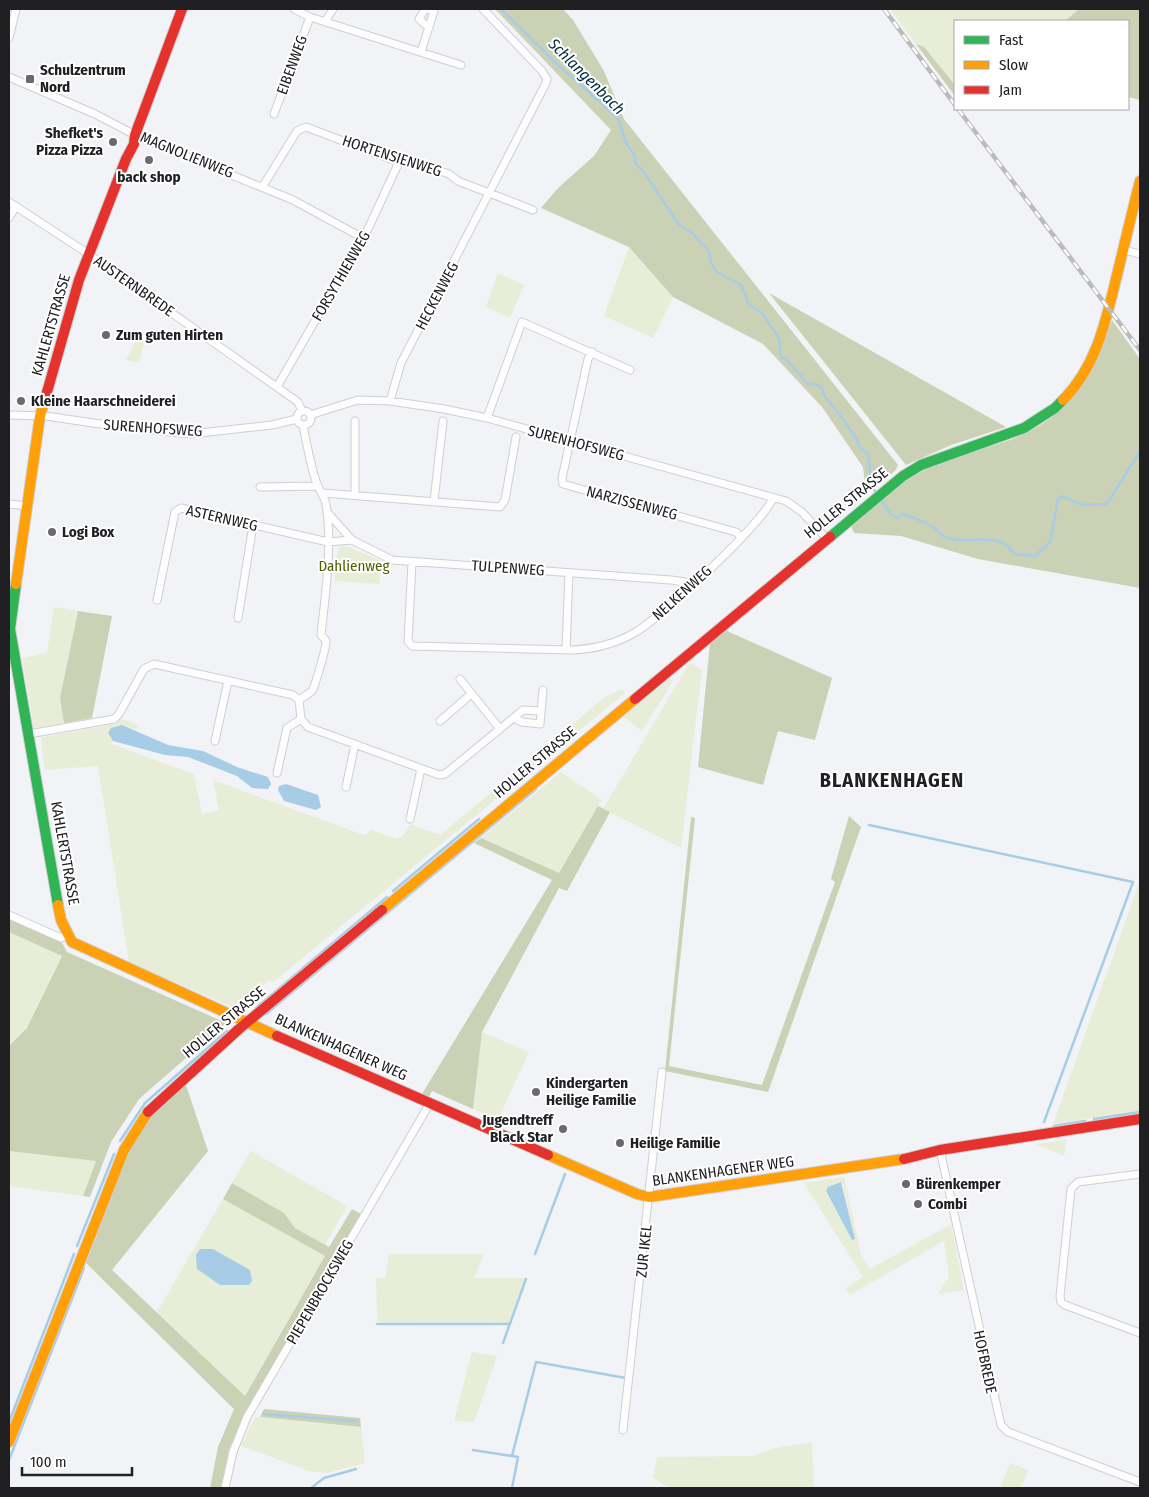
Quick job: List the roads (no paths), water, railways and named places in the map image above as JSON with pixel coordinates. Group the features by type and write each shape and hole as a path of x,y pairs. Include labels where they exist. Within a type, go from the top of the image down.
{"street":[{"path":"9,38 16,9"},
{"name":"KAHLERTSTRASSE","path":"67,935 61,920 36,775 30,753 29,735 10,628 40,416 89,254 126,159 134,144 135,135 182,9"},
{"path":"294,9 310,17 461,65"},
{"name":"EIBENWEG","path":"325,22 333,9"},
{"path":"421,52 429,28 434,11 427,9 419,19 429,28"},
{"name":"HECKENWEG","path":"390,401 401,363 547,79 483,9"},
{"name":"EIBENWEG","path":"274,114 310,17"},
{"name":"MAGNOLIENWEG","path":"9,77 95,114 135,135 263,186 363,238"},
{"name":"HORTENSIENWEG","path":"263,186 297,131 306,127 399,162 405,159 449,174 458,181 490,193"},
{"name":"FORSYTHIENWEG","path":"277,387 363,238 399,162"},
{"name":"HOLLER STRASSE","path":"9,1442 121,1159 136,1129 151,1106 246,1022 882,492 921,465 1024,428 1041,418 1068,397 1085,374 1097,348 1124,250 1140,181"},
{"path":"490,193 533,210"},
{"name":"AUSTERNBREDE","path":"9,202 89,254 277,387 298,402 302,411"},
{"path":"9,218 16,206"},
{"path":"1124,250 1140,254"},
{"path":"487,418 522,322 630,370"},
{"path":"571,441 588,359 592,352"},
{"name":"SURENHOFSWEG","path":"310,415 358,400 390,401 487,418 796,506 826,538"},
{"path":"299,700 311,692 321,658 325,653 326,642 321,634 328,542 328,513 323,493 318,486 308,452 300,422 298,414 302,411 310,415 310,422 300,422"},
{"name":"SURENHOFSWEG","path":"9,414 192,434 300,422"},
{"path":"434,501 443,420"},
{"path":"355,421 355,495"},
{"path":"323,493 500,507 504,505 516,437"},
{"name":"NARZISSENWEG","path":"571,441 562,478 563,484 736,532 741,537"},
{"path":"260,487 318,486"},
{"name":"NELKENWEG","path":"412,562 408,641 412,646 594,649 612,644 634,633 676,601 741,537 773,498"},
{"path":"9,504 28,506"},
{"name":"ASTERNWEG","path":"157,600 177,509 181,508 328,542"},
{"path":"328,513 352,540"},
{"path":"238,618 239,599 253,525"},
{"path":"328,542 352,540"},
{"name":"TULPENWEG","path":"352,540 384,557 412,562 671,580 685,582 691,586"},
{"path":"566,650 569,572"},
{"path":"29,735 114,719 119,714 148,666 154,664 293,695 299,700 301,719 308,727 439,775 445,774 523,710 541,712"},
{"path":"460,679 470,692 470,695 500,728"},
{"path":"215,741 228,681"},
{"path":"514,718 522,722 540,724 543,690"},
{"path":"440,721 470,695"},
{"path":"277,772 287,728 301,719"},
{"path":"346,787 355,744"},
{"path":"410,819 421,769"},
{"name":"BLANKENHAGENER WEG","path":"9,915 61,938 67,935 78,947 637,1194 649,1197 902,1159 940,1150 1140,1119"},
{"name":"ZUR IKEL","path":"623,1430 662,1072"},
{"name":"PIEPENBROCKSWEG","path":"225,1488 233,1452 247,1418 430,1103"},
{"name":"HOFBREDE","path":"940,1150 999,1422 1008,1432 1140,1482"},
{"path":"1140,1174 1078,1182 1070,1189 1060,1296 1061,1302 1065,1305 1140,1333"}],"water":[{"path":"122,725 168,745 203,751 237,767 268,777 271,784 268,789 252,788 237,776 188,757 165,755 113,741 108,733 111,728"},
{"path":"286,784 318,795 321,807 316,810 284,801 278,790 279,786"},
{"path":"841,1182 855,1239 852,1240 826,1191 828,1187"},
{"path":"200,1249 213,1249 250,1270 252,1281 249,1285 220,1285 197,1269 196,1255"}],"waterway":[{"name":"Schlangenbach","path":"501,9 557,64 618,118 626,143 635,156 635,163 643,171 679,225 690,231 709,251 711,263 717,272 741,285 749,305 762,313 779,338 781,358 785,358 808,384 816,384 822,388 825,397 840,415 860,447 868,454 872,487 877,494"},
{"name":"Schlangenbach","path":"880,498 890,514 898,518 903,514 922,521 947,538 956,540 993,540 1001,542 1014,554 1035,556 1050,542 1058,499 1063,496 1082,505 1107,504 1140,451"},
{"path":"266,1014 536,789"},
{"path":"393,891 479,819"},
{"path":"869,825 1133,882 1044,1122"},
{"path":"256,1008 387,897"},
{"path":"120,1141 145,1103 227,1031"},
{"path":"1094,1119 1140,1112"},
{"path":"1054,1126 1085,1121"},
{"path":"77,1246 114,1154"},
{"path":"535,1254 565,1174"},
{"path":"9,1422 74,1254"},
{"path":"9,1460 84,1268"},
{"path":"503,1343 526,1279"},
{"path":"377,1324 510,1324"},
{"path":"473,1450 512,1456 536,1362 626,1378"},
{"path":"263,1414 356,1421"},
{"path":"512,1456 518,1457 512,1488"},
{"path":"311,1488 324,1478 356,1469"}],"railway":[{"path":"884,9 954,104"},
{"path":"959,110 1140,350"}],"place":[{"name":"Schulzentrum Nord","path":"30,79"},
{"name":"Shefket's Pizza Pizza","path":"113,142"},
{"name":"back shop","path":"149,160"},
{"name":"Zum guten Hirten","path":"106,335"},
{"name":"Kleine Haarschneiderei","path":"21,401"},
{"name":"Logi Box","path":"52,532"},
{"name":"Kindergarten Heilige Familie","path":"536,1092"},
{"name":"Jugendtreff Black Star","path":"563,1129"},
{"name":"Heilige Familie","path":"620,1143"},
{"name":"Bürenkemper","path":"906,1184"},
{"name":"Combi","path":"918,1204"}],"district":[{"name":"BLANKENHAGEN","path":"892,780"}],"park label":[{"name":"Dahlienweg","path":"354,566"}]}
